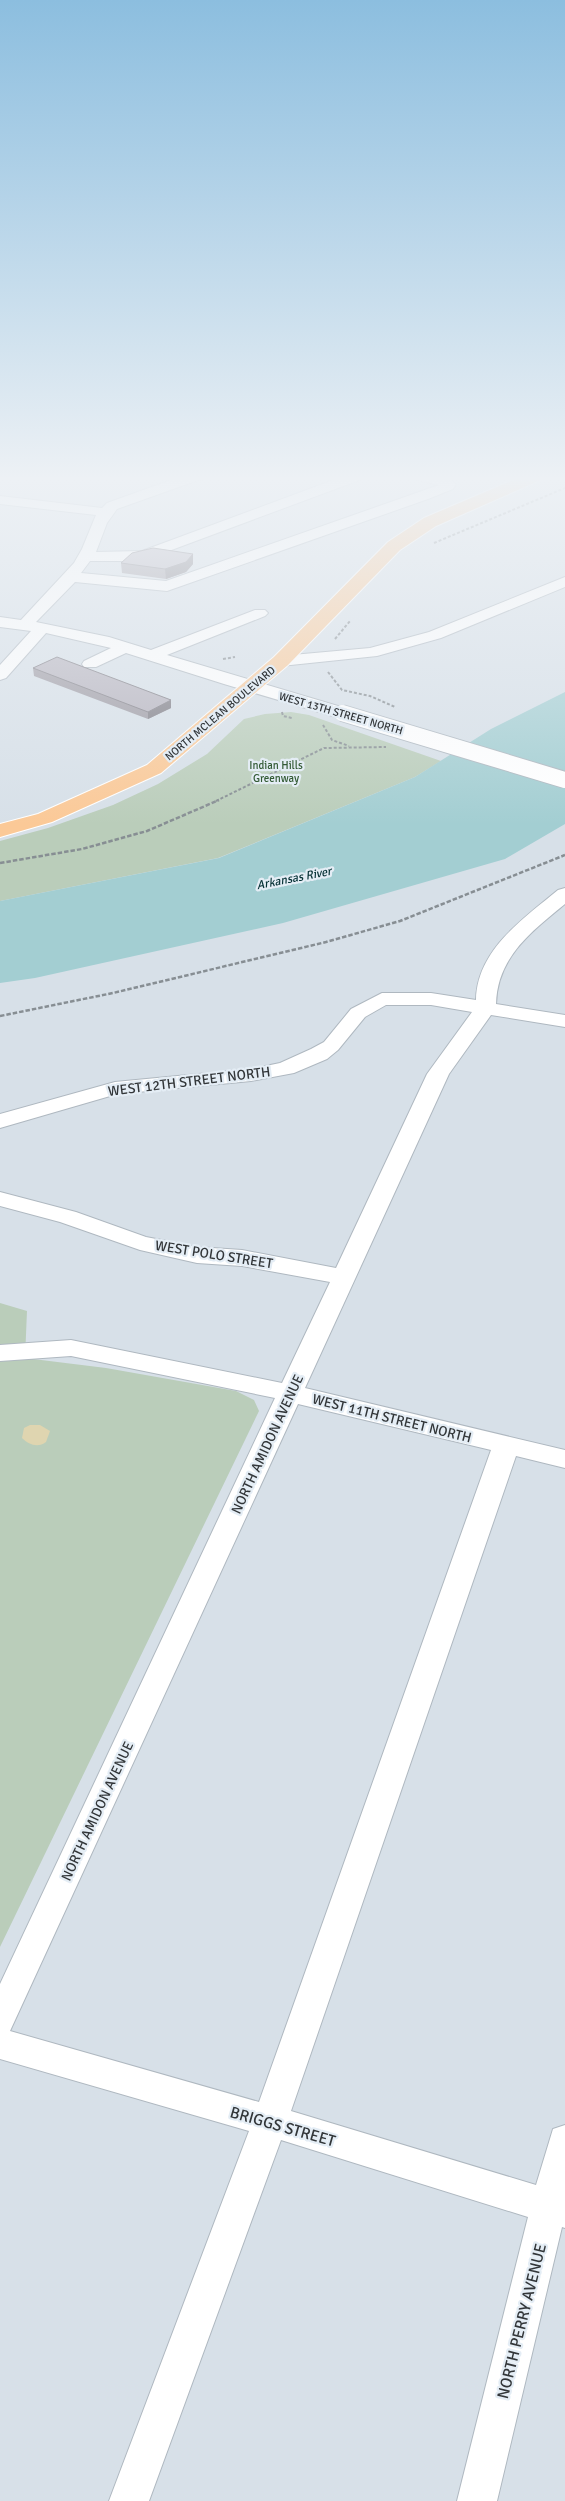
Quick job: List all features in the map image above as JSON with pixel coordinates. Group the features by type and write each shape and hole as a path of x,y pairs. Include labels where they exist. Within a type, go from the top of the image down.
{"main road":[{"name":"NORTH MCLEAN BOULEVARD","path":"0,831 45,818 154,769 281,661 349,592"}],"street":[{"path":"25,625 57,592"},
{"path":"281,661 371,653 435,635 541,592"},
{"path":"151,656 260,613"},
{"name":"WEST 13TH STREET NORTH","path":"0,622 42,628 126,647 250,687 565,780"},
{"path":"0,675 42,628"},
{"path":"90,664 126,647"},
{"name":"NORTH AMIDON AVENUE","path":"0,2020 438,1074 486,1007 485,993 499,955 523,929 565,894"},
{"name":"WEST 12TH STREET NORTH","path":"0,1121 116,1088 251,1075 286,1068 319,1054 331,1046 358,1013 367,1005 382,999 431,999 565,1021"},
{"name":"WEST POLO STREET","path":"0,1199 68,1217 140,1243 197,1255 242,1258 344,1277"},
{"name":"WEST 11TH STREET NORTH","path":"0,1353 71,1348 290,1394 565,1459"},
{"path":"129,2501 270,2121 506,1446"},
{"name":"BRIGGS STREET","path":"0,2044 270,2121 557,2209"},
{"name":"NORTH PERRY AVENUE","path":"477,2501 557,2209 565,2141"}],"path":[{"path":"323,724 332,740 354,748"},
{"path":"324,748 332,740"},
{"path":"0,1016 113,994 326,942 400,921 565,855"}],"green space":[{"name":"Indian Hills Greenway","path":"291,712 309,715 441,761 415,777 218,858 0,901 0,841 48,828 113,805 158,784 207,754 244,719 265,714"},
{"path":"0,1303 27,1311 25,1358 106,1368 236,1391 254,1400 259,1411 0,1947"}],"sand":[{"path":"30,1425 40,1425 50,1431 46,1442 34,1445 22,1438 24,1428"}],"water":[{"name":"Arkansas River","path":"565,692 565,824 505,859 283,923 35,978 0,983 0,901 219,858 415,777 491,729"}],"building":[{"path":"57,657 171,700 148,712 33,668"}]}
